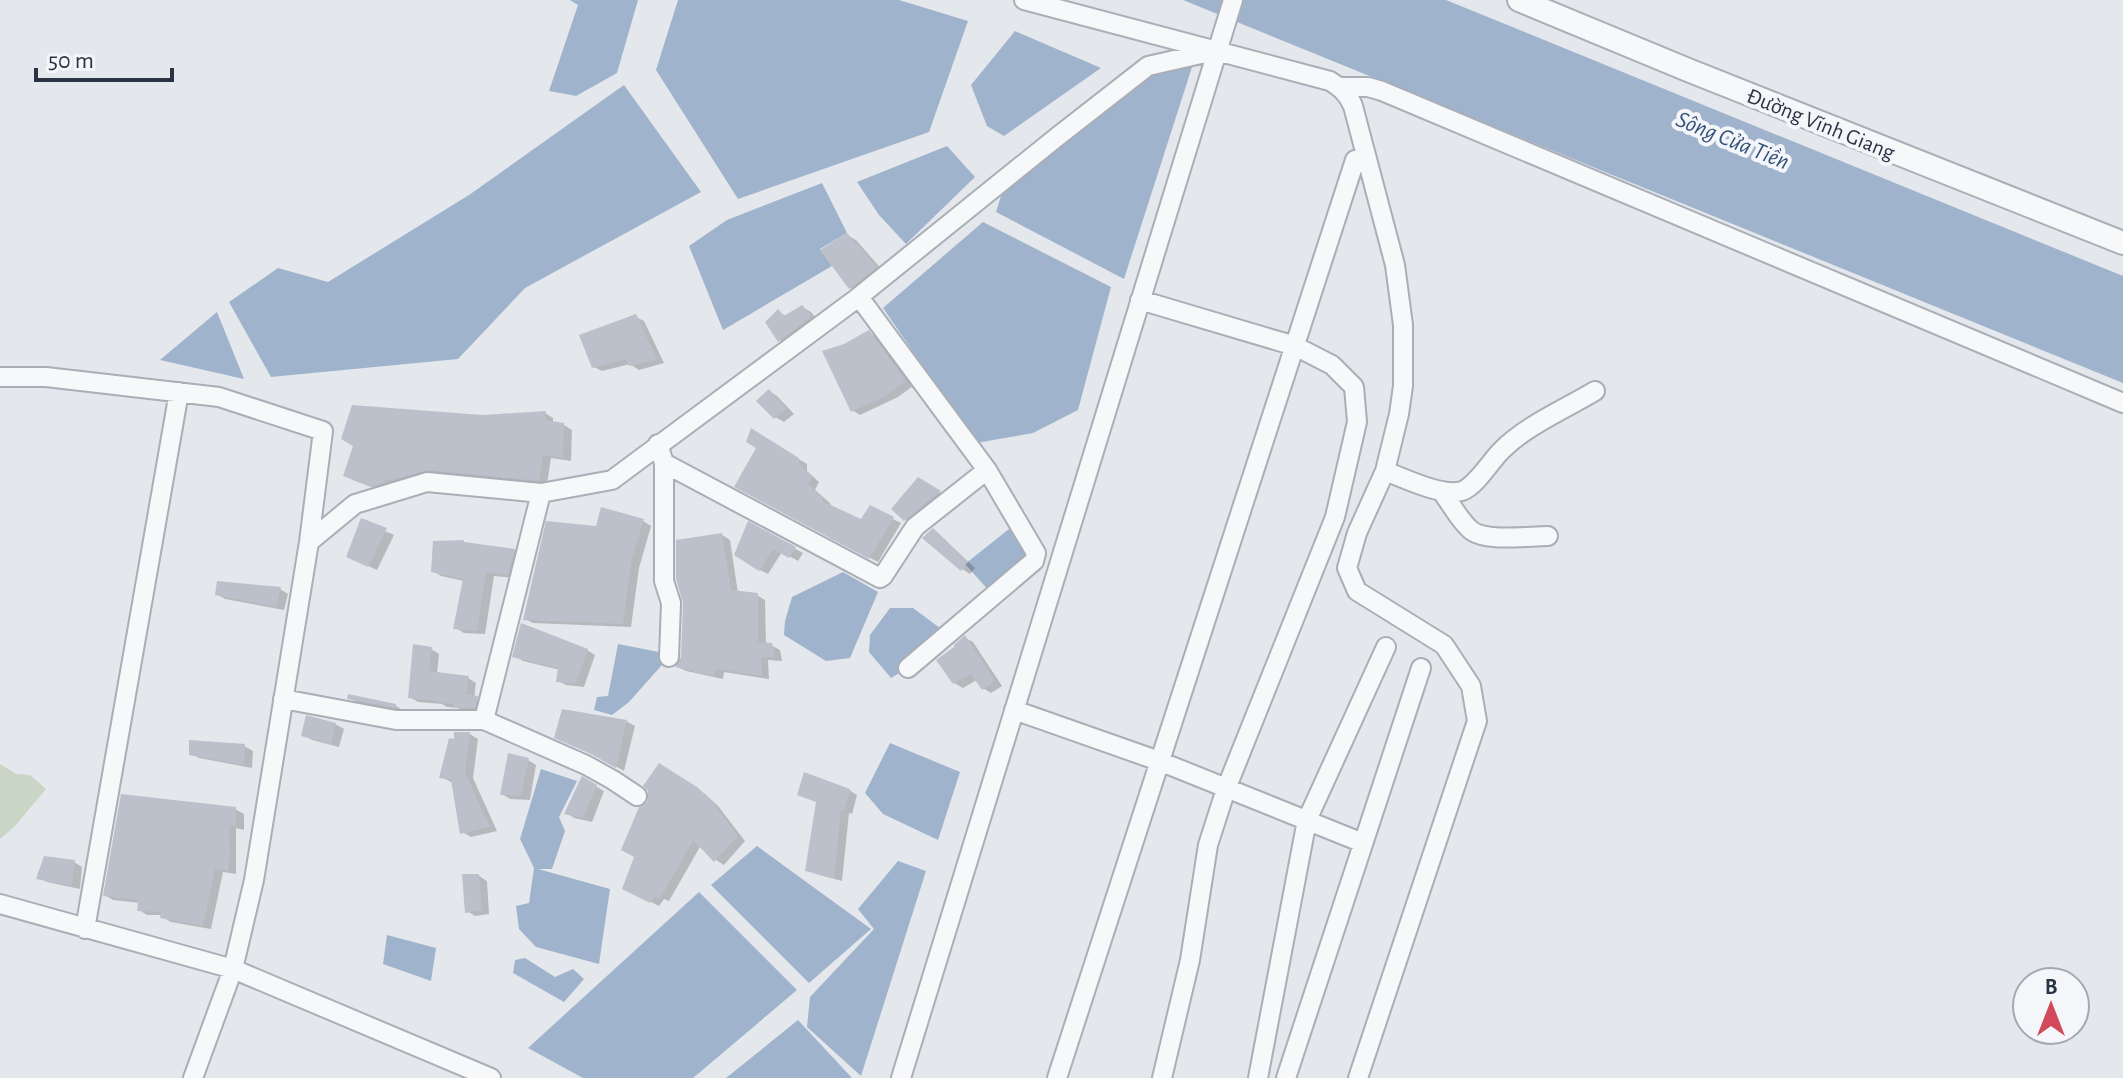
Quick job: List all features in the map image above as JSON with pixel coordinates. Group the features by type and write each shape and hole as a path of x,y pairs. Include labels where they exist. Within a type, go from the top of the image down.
{"street":[{"path":"1024,0 1220,41 1330,81 1341,87 1353,106 1395,265 1403,325 1402,399 1385,471 1357,533 1347,568 1357,591 1444,645 1471,686 1477,721 1358,1078"},
{"path":"901,1078 1233,0"},
{"name":"Đường Vĩnh Giang","path":"1519,0 1560,8 2121,238"},
{"path":"309,542 355,504 427,482 541,493 612,480 859,297 1148,66 1220,41"},
{"path":"1341,87 1368,87 1382,91 2123,403"},
{"path":"1057,1078 1355,160"},
{"path":"859,297 987,470 1036,553 1034,561 908,668"},
{"path":"1140,300 1295,346 1332,365 1354,387 1357,422 1335,517 1226,789 1208,845 1190,960 1162,1078"},
{"path":"0,377 46,377 219,397 323,431 309,542 254,880 233,969 193,1078"},
{"path":"1385,471 1441,491 1461,491 1516,438 1595,391"},
{"path":"85,929 179,392"},
{"path":"658,444 664,463 664,581 671,603 669,657"},
{"path":"664,463 880,578 915,527 987,470"},
{"path":"1441,491 1474,533 1487,537 1548,536"},
{"path":"484,720 541,493"},
{"path":"1258,1078 1307,820 1386,647"},
{"path":"1286,1078 1421,668"},
{"path":"283,699 396,720 484,720 586,765 637,796"},
{"path":"1014,710 1159,761 1363,843"},
{"path":"0,904 233,969 491,1078"}],"green space":[{"path":"0,764 16,774 30,775 46,789 0,839"}],"water":[{"path":"570,0 638,0 617,73 576,96 549,91 578,5"},
{"path":"678,0 899,0 968,21 929,132 738,199 656,70"},
{"name":"Sông Cửa Tiền","path":"1183,0 1446,0 2123,276 2123,383"},
{"path":"1015,31 1101,68 1004,136 987,126 971,85"},
{"path":"1193,64 1124,279 996,212 1001,196 1099,109 1152,72"},
{"path":"624,85 701,192 525,288 458,359 271,377 229,302 278,268 328,282 469,195"},
{"path":"947,146 975,177 906,244 879,215 857,182"},
{"path":"822,183 847,233 820,249 832,266 723,330 689,246 727,220"},
{"path":"983,222 1111,287 1078,410 1033,433 976,443 883,308"},
{"path":"217,312 244,379 160,360"},
{"path":"1009,529 1024,541 1026,557 991,593 965,564"},
{"path":"843,572 878,592 850,658 826,661 784,635 785,621 792,597"},
{"path":"890,608 913,608 948,634 908,668 891,678 869,652 870,635"},
{"path":"618,644 669,654 669,657 629,702 612,715 594,710 597,697 608,696"},
{"path":"890,743 960,772 938,840 883,814 865,793"},
{"path":"541,769 577,781 559,817 565,831 552,869 538,869 610,889 599,964 536,947 519,929 516,906 529,903 534,868 520,839"},
{"path":"757,846 871,929 809,983 711,885"},
{"path":"898,861 926,871 861,1076 807,1027 810,997 874,929 858,909"},
{"path":"699,892 797,990 693,1078 583,1078 528,1048"},
{"path":"387,935 436,948 431,981 383,964"},
{"path":"525,958 555,977 573,969 584,979 564,1002 513,973 515,960"},
{"path":"798,1020 852,1078 726,1078"}],"building":[{"path":"847,233 877,267 849,289 820,250"},
{"path":"802,305 812,316 778,342 765,322 778,309 784,316"},
{"path":"636,314 657,359 629,366 626,359 592,368 579,335"},
{"path":"869,330 906,381 886,396 851,412 822,351 844,344"},
{"path":"769,389 787,409 774,419 756,401"},
{"path":"352,405 482,415 546,411 545,420 564,423 563,458 543,455 539,481 428,470 387,479 371,487 343,476 353,446 341,439"},
{"path":"751,428 799,458 799,464 812,476 808,484 824,498 822,501 861,519 870,505 894,517 869,559 734,487 756,448 746,442"},
{"path":"918,477 941,491 904,521 891,509"},
{"path":"601,507 644,519 631,562 623,624 523,620 546,521 596,526"},
{"path":"361,518 387,528 368,567 346,557"},
{"path":"748,521 796,547 789,558 773,549 759,571 734,555"},
{"path":"933,528 968,562 961,571 922,538"},
{"path":"722,533 731,590 758,593 758,642 772,643 775,657 761,657 762,676 716,669 714,676 675,667 681,657 683,603 676,579 676,540"},
{"path":"464,540 515,549 508,575 486,572 477,631 453,629 463,579 431,572 433,541"},
{"path":"217,581 281,587 276,607 215,595"},
{"path":"521,623 588,649 576,683 556,682 558,668 512,657"},
{"path":"965,635 995,681 982,690 971,674 953,684 936,660"},
{"path":"413,644 432,647 429,671 469,676 466,694 478,696 475,708 454,708 454,704 408,698"},
{"path":"348,694 396,704 396,708 347,699"},
{"path":"562,709 627,720 616,768 554,738"},
{"path":"306,715 336,723 331,744 301,736"},
{"path":"454,732 470,732 465,772 490,827 460,834 451,780 439,778 449,738 454,739"},
{"path":"189,740 245,744 244,765 189,755"},
{"path":"508,753 529,758 521,796 500,795"},
{"path":"659,763 710,799 738,836 714,862 693,840 660,899 655,896 650,903 622,889 634,857 621,850 639,807 647,802 648,791 643,786"},
{"path":"804,772 850,789 844,811 841,810 834,878 805,871 816,802 797,795"},
{"path":"582,776 597,785 583,818 564,814"},
{"path":"121,794 236,807 236,826 229,825 228,871 215,869 203,926 160,918 161,912 137,911 138,900 103,896"},
{"path":"44,856 75,860 72,886 36,879"},
{"path":"462,874 479,874 482,910 465,913"}]}
